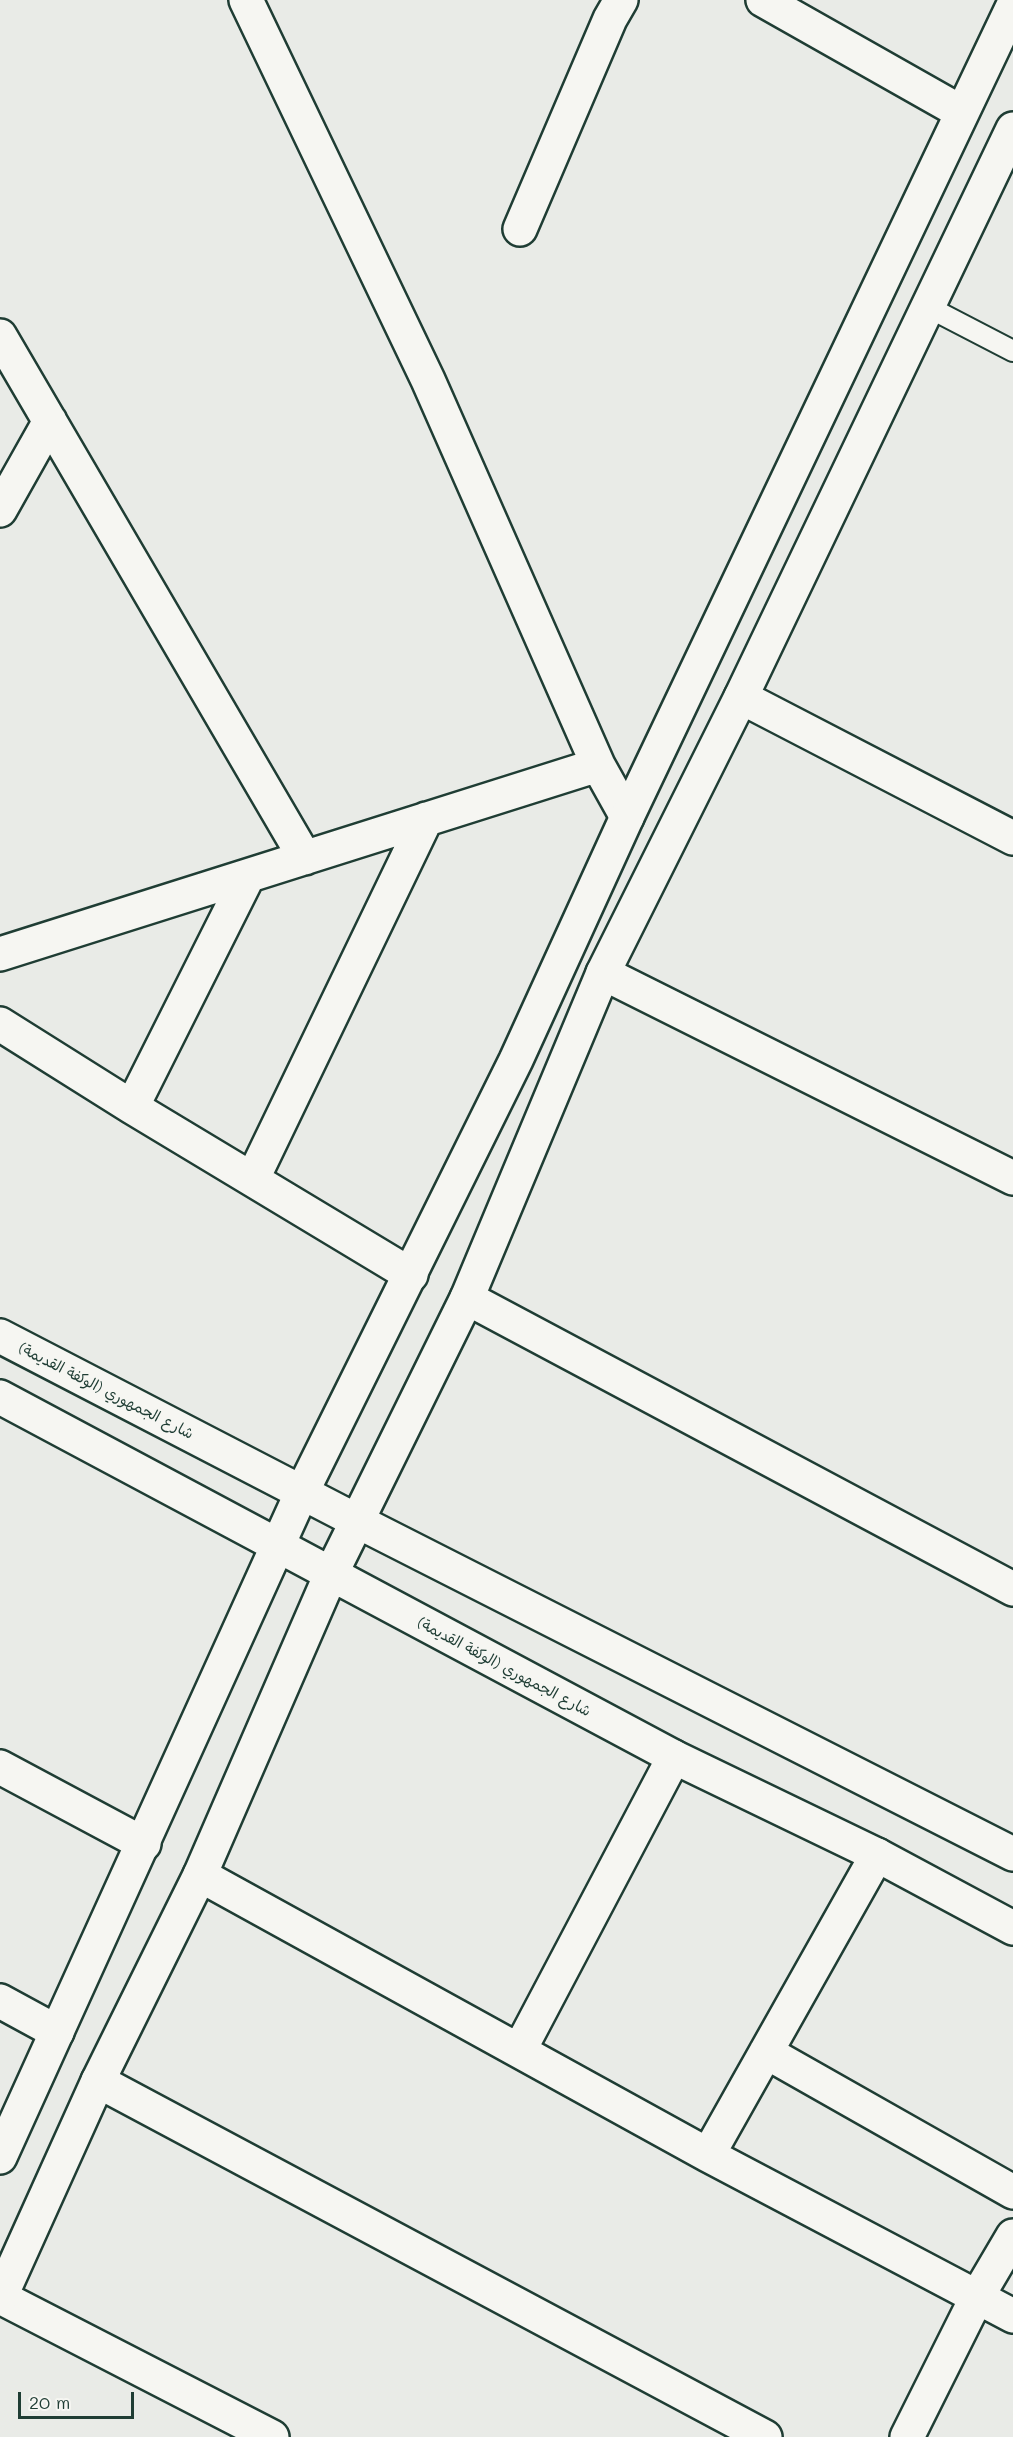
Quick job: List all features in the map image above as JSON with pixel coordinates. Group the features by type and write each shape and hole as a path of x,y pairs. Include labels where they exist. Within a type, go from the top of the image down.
{"street":[{"path":"246,0 428,380 598,765 627,817"},
{"path":"520,229 610,19 621,0"},
{"path":"763,0 961,112"},
{"path":"0,2157 302,1492 516,1060 627,817 1013,6"},
{"path":"272,2437 0,2298 98,2081 200,1875 331,1574 467,1298 603,973 741,697 1013,129"},
{"path":"0,336 305,858"},
{"path":"0,510 50,421"},
{"path":"741,697 1013,838"},
{"path":"0,954 598,765"},
{"path":"253,1178 426,819"},
{"path":"132,1107 249,876"},
{"path":"603,973 1013,1178"},
{"path":"0,1023 132,1107 411,1275"},
{"path":"467,1298 1013,1589"},
{"name":"شارع الجمهوري (الوكفة القديمة)","path":"0,1336 357,1521 1013,1854"},
{"name":"شارع الجمهوري (الوكفة القديمة)","path":"0,1397 278,1548 674,1757 877,1855 1013,1928"},
{"path":"519,2051 674,1757"},
{"path":"0,1767 144,1844"},
{"path":"708,2155 877,1855"},
{"path":"200,1875 708,2155 1013,2316"},
{"path":"0,2001 57,2032"},
{"path":"766,2052 1013,2192"},
{"path":"98,2081 765,2437"},
{"path":"908,2437 977,2297 1013,2236"}],"lane":[{"path":"928,307 1013,351"}]}
